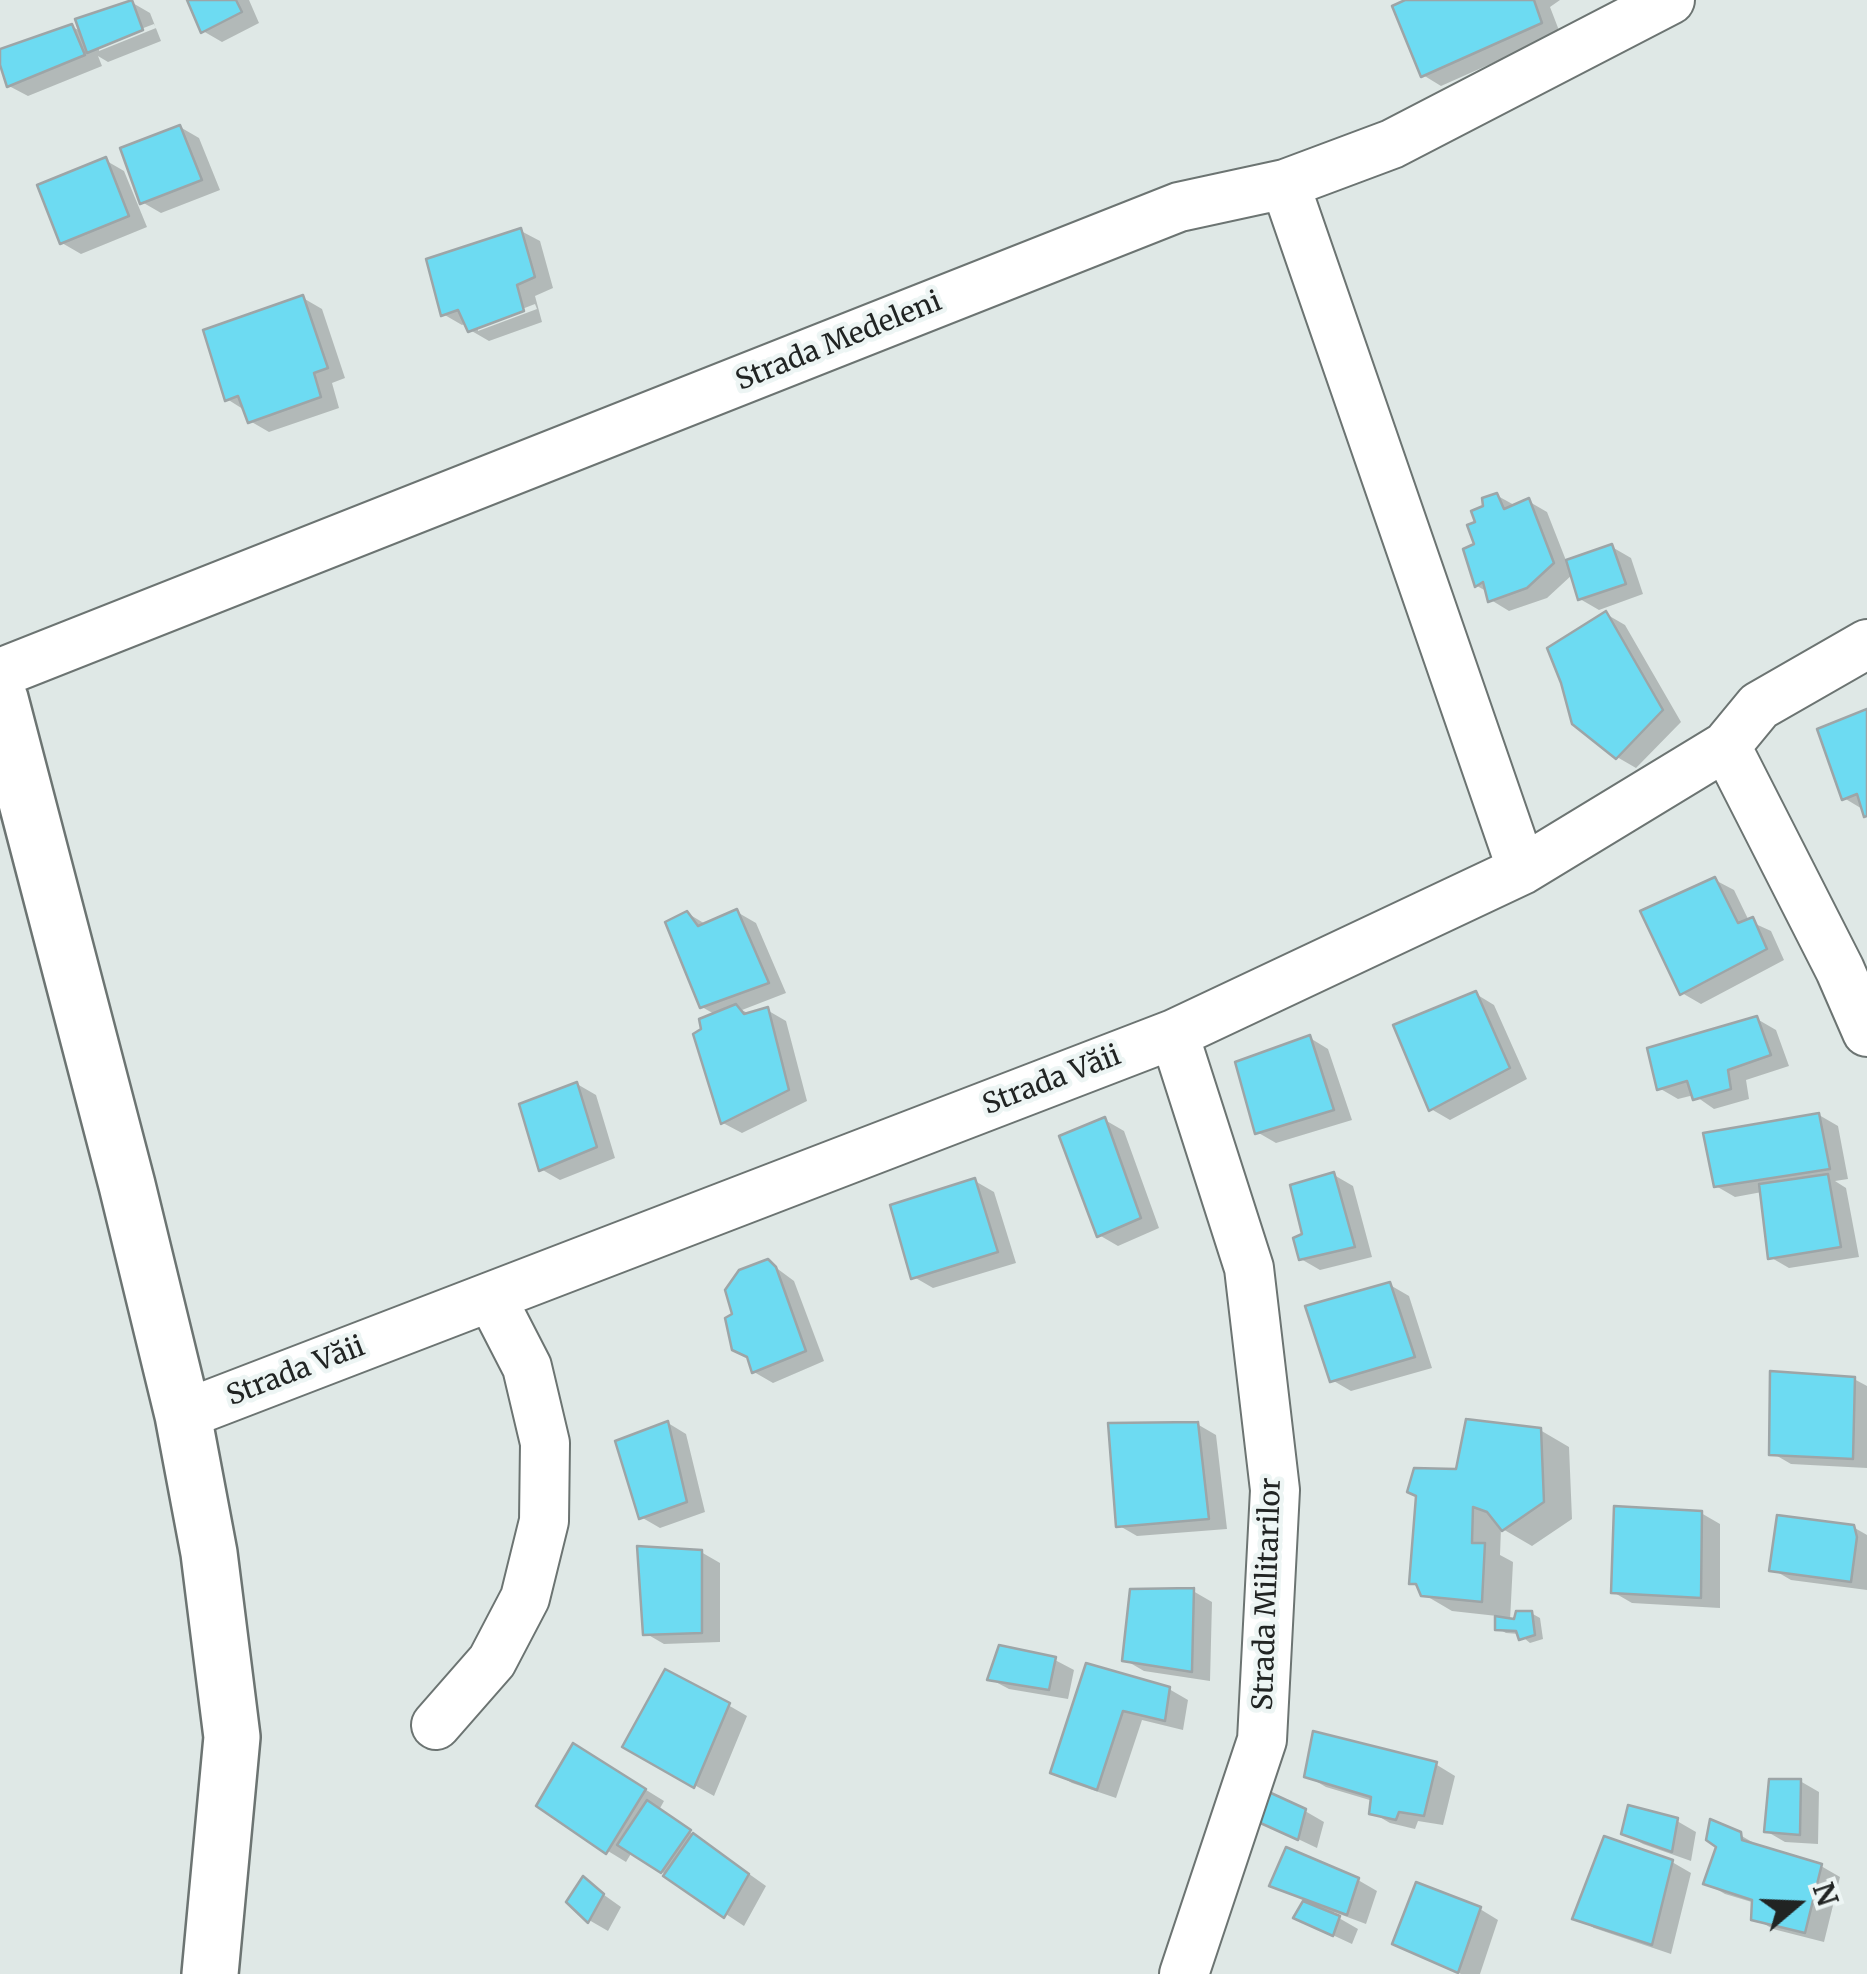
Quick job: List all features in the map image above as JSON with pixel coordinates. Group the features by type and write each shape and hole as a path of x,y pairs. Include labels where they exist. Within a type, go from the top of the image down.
{"main road":[{"path":"0,699 183,1415 209,1554 232,1738 210,1974"}],"street":[{"name":"Strada Medeleni","path":"0,673 1179,207 1284,184 1392,144 1670,0"},
{"path":"1284,184 1522,870"},
{"name":"Strada Văii","path":"183,1415 1174,1034 1522,870 1726,746 1759,706 1867,644"},
{"path":"1726,746 1840,970 1867,1032"},
{"name":"Strada Militarilor","path":"1174,1034 1248,1268 1275,1490 1262,1740 1184,1974"},
{"path":"436,1725 492,1661 525,1598 544,1522 544,1443 526,1367 490,1297"}],"building":[{"path":"132,0 143,30 87,53 75,19"},
{"path":"187,0 236,0 242,12 201,33"},
{"path":"1405,0 1534,0 1542,23 1421,77 1392,6"},
{"path":"72,24 85,55 7,87 0,49"},
{"path":"180,125 202,180 140,204 120,148"},
{"path":"106,157 129,216 60,244 37,185"},
{"path":"521,228 535,277 517,285 524,311 468,332 458,310 441,316 426,259"},
{"path":"303,295 328,368 314,373 321,397 248,423 238,396 225,401 203,330"},
{"path":"1497,493 1504,509 1529,498 1554,563 1527,588 1488,602 1483,582 1475,587 1463,549 1474,544 1467,525 1475,522 1471,511 1483,506 1482,498"},
{"path":"1612,544 1626,584 1578,600 1566,560"},
{"path":"1606,611 1663,710 1616,759 1572,724 1547,648"},
{"path":"1867,709 1864,817 1857,794 1842,800 1817,729"},
{"path":"1715,877 1738,923 1753,917 1767,949 1680,995 1640,911"},
{"path":"737,909 769,983 700,1008 665,922 687,911 698,926"},
{"path":"1476,991 1510,1068 1429,1111 1393,1025"},
{"path":"736,1004 744,1014 768,1007 789,1090 721,1124 693,1034 701,1029 699,1019"},
{"path":"1757,1016 1771,1055 1728,1070 1731,1089 1693,1100 1687,1081 1657,1090 1647,1048"},
{"path":"1310,1035 1334,1110 1255,1134 1235,1062"},
{"path":"577,1082 597,1147 539,1171 519,1104"},
{"path":"1819,1113 1830,1169 1714,1187 1703,1133"},
{"path":"1105,1117 1141,1218 1097,1237 1059,1136"},
{"path":"1334,1172 1355,1247 1299,1260 1293,1238 1302,1234 1290,1185"},
{"path":"1828,1174 1841,1247 1768,1259 1759,1184"},
{"path":"975,1178 998,1252 911,1279 890,1205"},
{"path":"768,1259 776,1267 806,1351 752,1373 747,1357 732,1350 725,1318 732,1314 725,1290 739,1270"},
{"path":"1390,1282 1415,1357 1330,1382 1305,1306"},
{"path":"1770,1371 1855,1377 1853,1459 1769,1455"},
{"path":"1466,1419 1541,1428 1544,1502 1502,1531 1487,1512 1473,1507 1472,1543 1485,1543 1482,1602 1421,1596 1416,1584 1409,1584 1416,1496 1407,1492 1414,1468 1456,1469"},
{"path":"668,1421 687,1502 639,1519 615,1441"},
{"path":"1198,1422 1209,1519 1116,1527 1108,1423"},
{"path":"1614,1506 1702,1511 1701,1598 1611,1593"},
{"path":"1777,1515 1854,1525 1857,1537 1851,1582 1769,1571"},
{"path":"637,1546 702,1550 702,1633 643,1635"},
{"path":"1194,1588 1192,1672 1122,1661 1130,1589"},
{"path":"1516,1611 1532,1611 1535,1635 1519,1640 1516,1631 1495,1630 1495,1616 1514,1619"},
{"path":"999,1645 1056,1657 1049,1690 987,1680"},
{"path":"1086,1663 1170,1687 1165,1721 1123,1711 1097,1790 1050,1773"},
{"path":"665,1669 730,1703 694,1788 622,1747"},
{"path":"1313,1731 1437,1762 1424,1816 1399,1812 1396,1820 1369,1814 1371,1797 1304,1777"},
{"path":"573,1743 646,1789 606,1854 536,1806"},
{"path":"1769,1779 1801,1779 1800,1835 1764,1832"},
{"path":"1271,1793 1306,1809 1298,1840 1256,1821"},
{"path":"647,1800 691,1830 661,1873 617,1845"},
{"path":"1628,1805 1678,1818 1672,1852 1621,1834"},
{"path":"1710,1819 1741,1832 1742,1840 1822,1864 1805,1933 1751,1920 1752,1900 1703,1884 1716,1847 1706,1840"},
{"path":"693,1833 749,1874 724,1918 663,1876"},
{"path":"1604,1836 1673,1860 1652,1945 1572,1919"},
{"path":"1286,1847 1359,1878 1347,1915 1269,1886"},
{"path":"583,1876 604,1894 588,1923 566,1902"},
{"path":"1416,1882 1481,1907 1458,1973 1392,1944"},
{"path":"1303,1901 1340,1916 1333,1936 1293,1918"}]}
